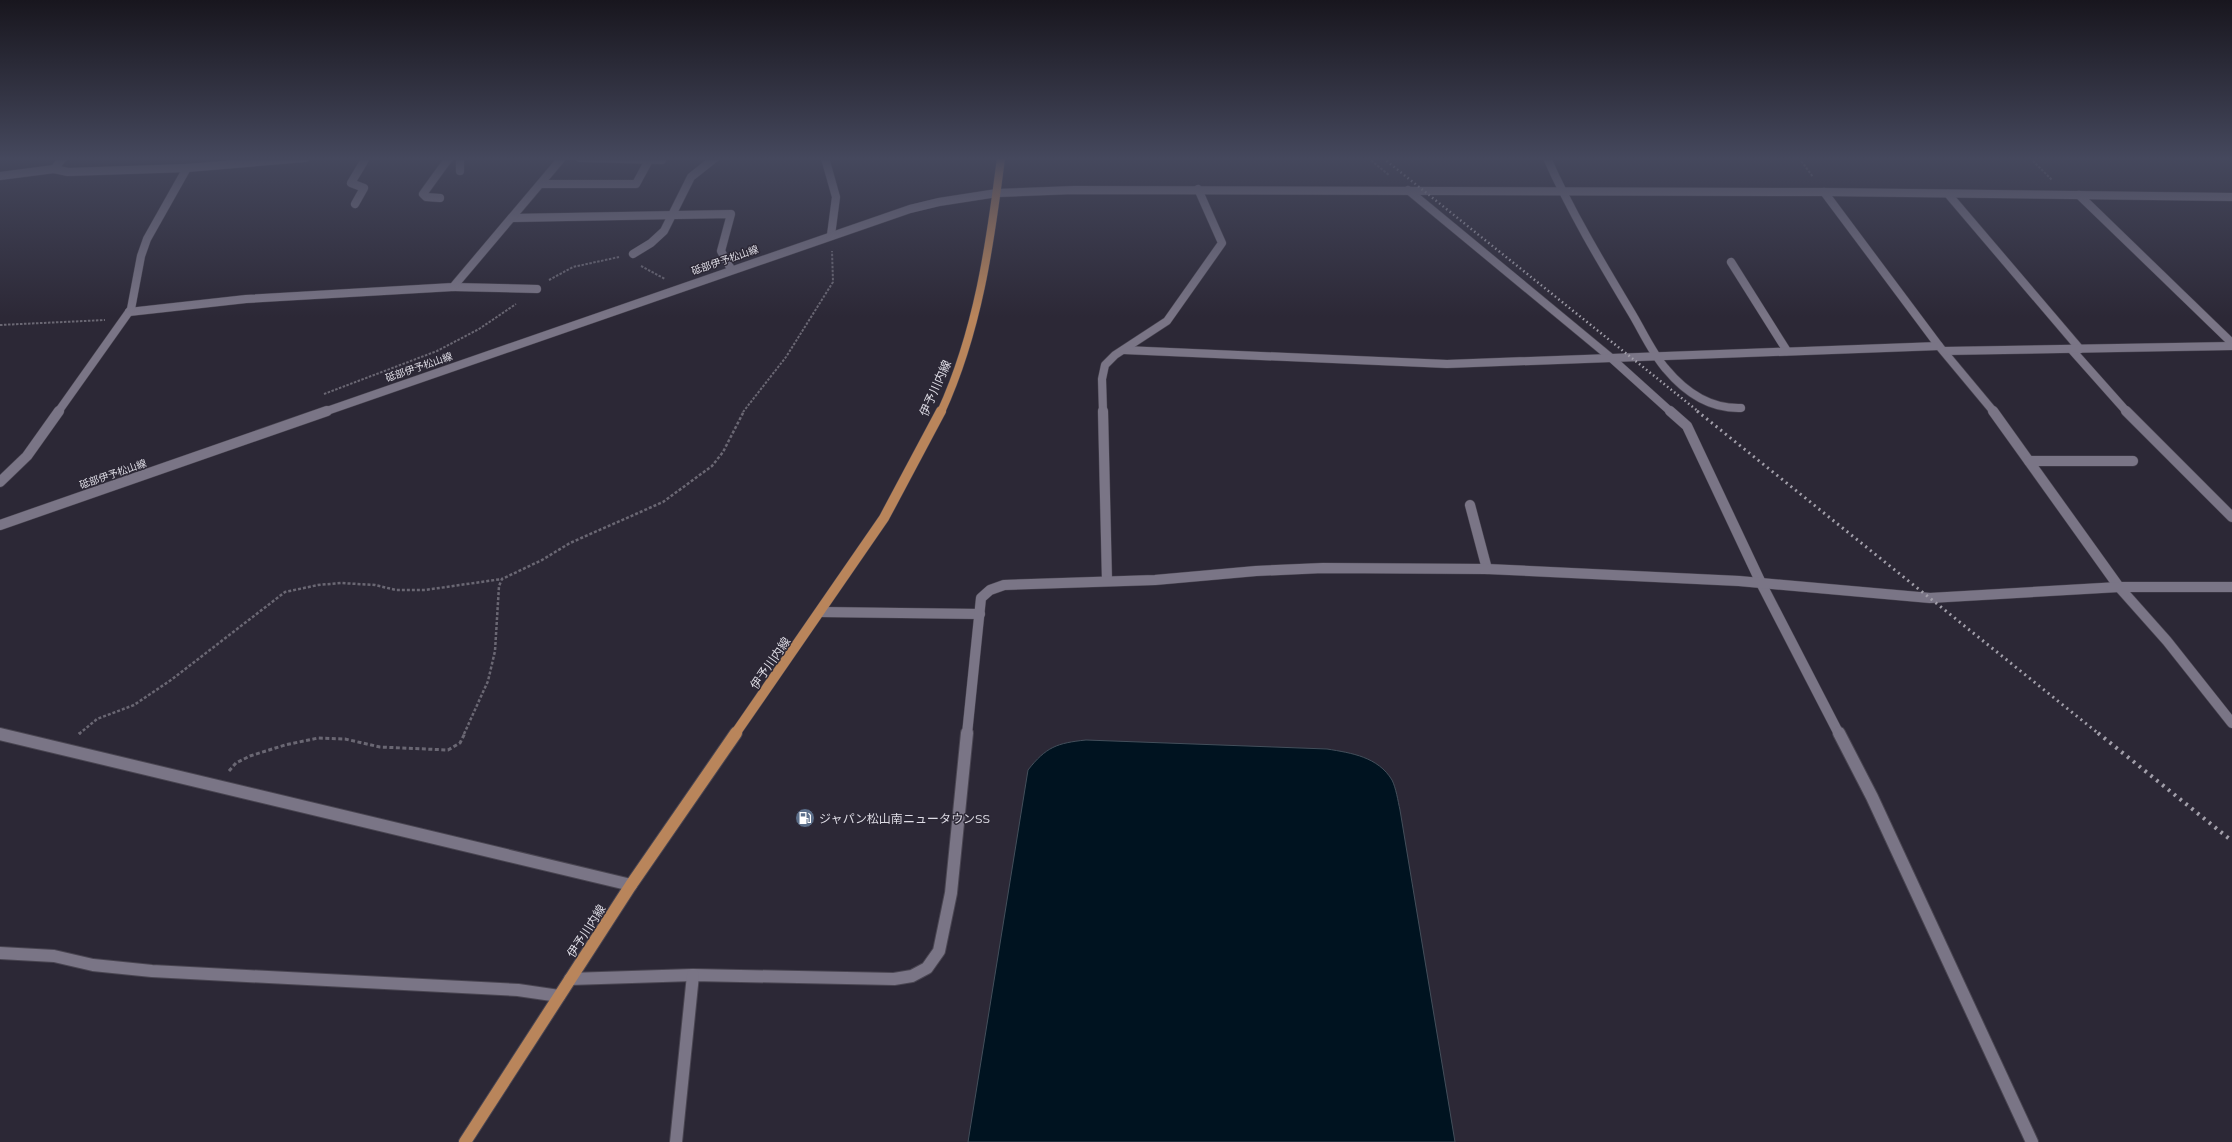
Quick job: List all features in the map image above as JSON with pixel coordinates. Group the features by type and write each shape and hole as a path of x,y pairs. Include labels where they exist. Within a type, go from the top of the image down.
{"main road":[{"name":"伊予川内線","path":"465,1142 632,886 884,518 919,455 946,399 964,356 973,325 987,258 994,211"}],"street":[{"path":"0,482 27,456 126,316 135,297 142,251 148,236 162,211"},
{"path":"452,287 518,211"},
{"path":"831,235 834,211"},
{"name":"砥部伊予松山線","path":"0,525 731,269 903,211"},
{"path":"1107,582 1102,379 1105,365 1124,350 1167,321 1222,243 1208,211"},
{"path":"1434,211 1610,358 1687,426 1761,583 1872,797 2032,1142"},
{"path":"1573,211 1590,243 1659,355 1665,368 1674,378 1705,401 1720,408 1741,408"},
{"path":"1839,211 1942,348 1995,413 2119,587 2167,642 2232,724"},
{"path":"1962,211 2144,431 2173,457 2232,517"},
{"path":"2096,211 2232,344"},
{"path":"633,254 656,241 674,214"},
{"path":"512,218 731,214 721,251 731,269"},
{"path":"1731,262 1787,351"},
{"path":"126,316 246,299 452,287 537,289"},
{"path":"1124,350 1447,364 1787,351 1942,348 2075,349 2232,344"},
{"path":"2029,461 2133,461"},
{"path":"1470,505 1487,569"},
{"path":"570,979 693,975 894,979 912,976 927,968 939,951 951,893 981,598 990,590 1004,585 1107,582 1324,568 1487,569 1761,583 1930,598 2119,587 2232,587"},
{"path":"821,612 980,614"},
{"path":"0,734 632,886"},
{"path":"0,953 54,956 93,965 152,971 518,990 559,996"},
{"path":"676,1142 693,975"}],"path":[{"path":"61,748 97,719 134,704 171,680 285,592 306,586 347,583 376,585 397,590 424,590 502,579 509,574 542,560 570,543 663,502 712,466 723,452 741,415 786,357 833,282 831,235"},
{"path":"317,396 438,351 479,329 537,289 557,272 570,267 633,254 636,261 643,267 678,288"},
{"path":"0,326 126,316"},
{"path":"214,786 236,763 250,756 284,745 318,738 345,739 380,747 415,750 448,750 460,743 488,681 495,651 499,586 502,579"}],"water":[{"path":"1086,740 1327,749 1364,757 1372,761 1386,772 1392,780 1400,810 1455,1142 968,1142 1028,770 1034,762 1047,751 1067,743"}],"railway":[{"path":"1449,211 1699,412"},
{"path":"1697,411 2099,734"},
{"path":"2098,733 2232,841"}],"place":[{"name":"ジャパン松山南ニュータウンSS","path":"805,818"}]}
